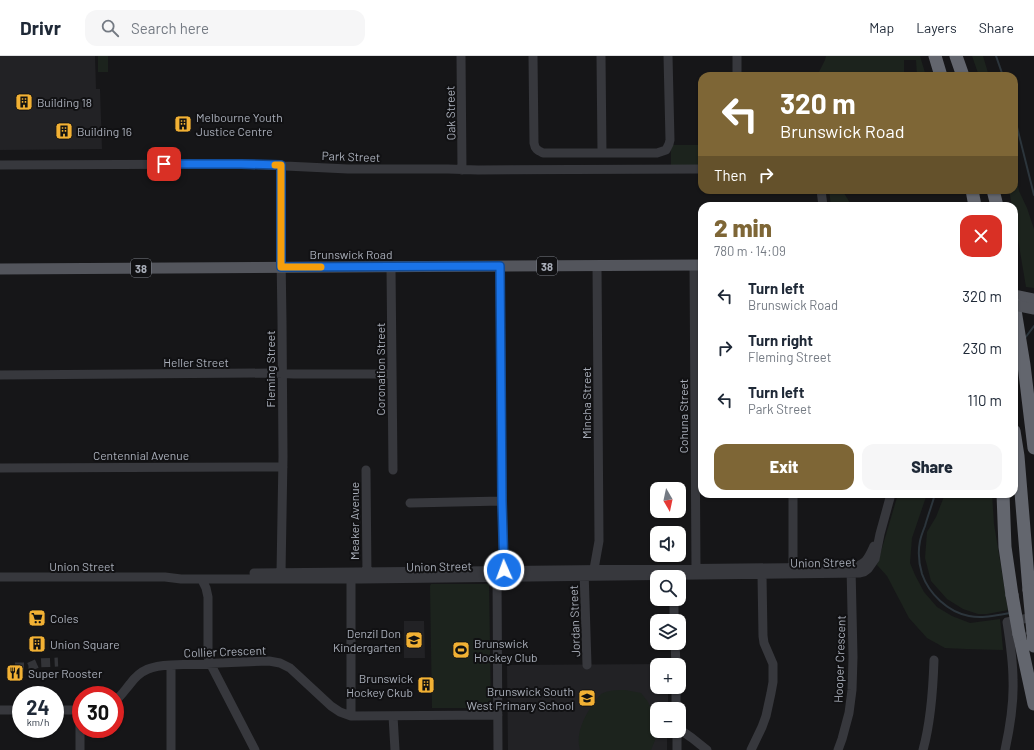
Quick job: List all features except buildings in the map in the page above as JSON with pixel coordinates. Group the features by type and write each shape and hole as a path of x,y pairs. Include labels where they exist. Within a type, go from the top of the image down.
{"highway":[{"path":"934,56 940,72"},
{"path":"956,56 962,72"},
{"path":"1018,331 1024,364 1034,448"},
{"path":"1018,456 1033,639"},
{"path":"1003,498 1005,547 1012,595 1034,704"}],"main road":[{"name":"Brunswick Road","path":"0,269 698,265"},
{"path":"1018,296 1034,299"},
{"path":"1018,305 1034,309"}],"street":[{"name":"Oak Street","path":"461,56 462,170"},
{"path":"533,56 534,143 537,150 542,153 657,153 666,150 670,140 668,56"},
{"path":"601,56 602,153"},
{"path":"737,56 737,72"},
{"name":"Park Street","path":"0,165 241,164 462,170 698,169"},
{"name":"Fleming Street","path":"281,165 283,467 282,573"},
{"name":"Mincha Street","path":"597,265 599,569"},
{"name":"Cohuna Street","path":"696,568 698,265"},
{"path":"500,266 504,570"},
{"name":"Coronation Street","path":"391,267 393,470"},
{"name":"Heller Street","path":"0,375 392,374"},
{"name":"Centennial Avenue","path":"0,468 283,467"},
{"name":"Meaker Avenue","path":"366,470 367,575"},
{"path":"793,498 793,567"},
{"name":"Union Street","path":"686,575 793,567 864,572 873,563 876,555 890,498"},
{"path":"410,503 502,501"},
{"name":"Union Street","path":"0,577 165,577 181,574 282,573 497,577 584,573 599,569 696,568 739,571 762,575 851,570"},
{"name":"Union Street","path":"165,577 181,580 351,579 367,575 504,570 650,575"},
{"name":"Hooper Crescent","path":"838,750 847,720 852,690 853,657 851,570"},
{"name":"Jordan Street","path":"584,573 587,665"},
{"path":"751,750 766,716 773,682 773,664 764,643 763,636 762,575"},
{"path":"497,577 498,750"},
{"path":"351,579 351,716"},
{"path":"206,580 209,592 208,657 255,750"},
{"path":"1005,750 1010,729 1013,702 1012,654 1007,622 1034,617"},
{"path":"922,750 932,701 934,660"},
{"name":"Collier Crescent","path":"124,692 135,678 141,673 155,666 269,661 280,663 290,668 331,706 340,712 351,716 498,715"},
{"path":"171,665 171,750"},
{"path":"0,710 12,710"},
{"path":"393,716 395,750"},
{"path":"686,735 706,750"},
{"path":"80,738 80,750"},
{"path":"677,750 678,738"}],"shaded area":[{"path":"0,56 95,56 96,89 100,89 102,149 0,150"},
{"path":"98,56 108,56 108,72 98,72"},
{"path":"826,56 920,56 925,72 917,72 916,60 904,60 904,72 819,72"},
{"path":"972,56 983,56 988,72 978,72"},
{"path":"671,145 698,145 698,166 671,166"},
{"path":"1018,186 1034,229 1034,288 1026,287 1018,240 1018,202 1011,202 1010,194 1018,194"},
{"path":"830,194 844,194 850,202 830,202"},
{"path":"897,498 926,498 912,538 910,563 915,575 924,592 937,607 952,616 970,623 1000,619 1003,650 945,648 927,638 909,618 887,576 877,565"},
{"path":"943,498 992,498 994,524 1008,610 978,614 963,609 947,599 931,581 925,558 927,532 936,517"},
{"path":"431,584 489,584 491,708 432,708"},
{"name":"Denzil Don Kindergarten","path":"404,621 424,621 425,658 404,658"},
{"name":"Brunswick South West Primary School","path":"650,664 650,694 668,694 668,702 650,702 650,738 667,738 667,750 508,750 507,665"},
{"path":"613,690 625,690 641,693 648,702 650,706 650,738 656,738 651,750 580,750 580,731 588,712 601,694"}],"waterway":[{"path":"996,56 1002,72"},
{"path":"1018,131 1034,195"},
{"path":"1025,338 1034,326"},
{"path":"934,498 921,537 919,549 922,574 929,588 940,601 961,614 980,617 1011,613"}],"tunnel":[{"path":"15,667 29,667 38,663 58,662"}],"slow traffic":[{"path":"275,165 281,165 281,267 321,267"}],"place":[{"name":"Building 18","path":"24,102"},
{"name":"Melbourne Youth Justice Centre","path":"183,124"},
{"name":"Building 16","path":"64,131"},
{"name":"Coles","path":"37,618"},
{"name":"Denzil Don Kindergarten","path":"414,640"},
{"name":"Union Square","path":"37,644"},
{"name":"Brunswick Hockey Club","path":"461,650"},
{"name":"Super Rooster","path":"15,673"},
{"name":"Brunswick Hockey Ckub","path":"426,685"},
{"name":"Brunswick South West Primary School","path":"587,698"}],"route":[{"path":"164,164 281,165 281,267 500,266 504,570"}]}
